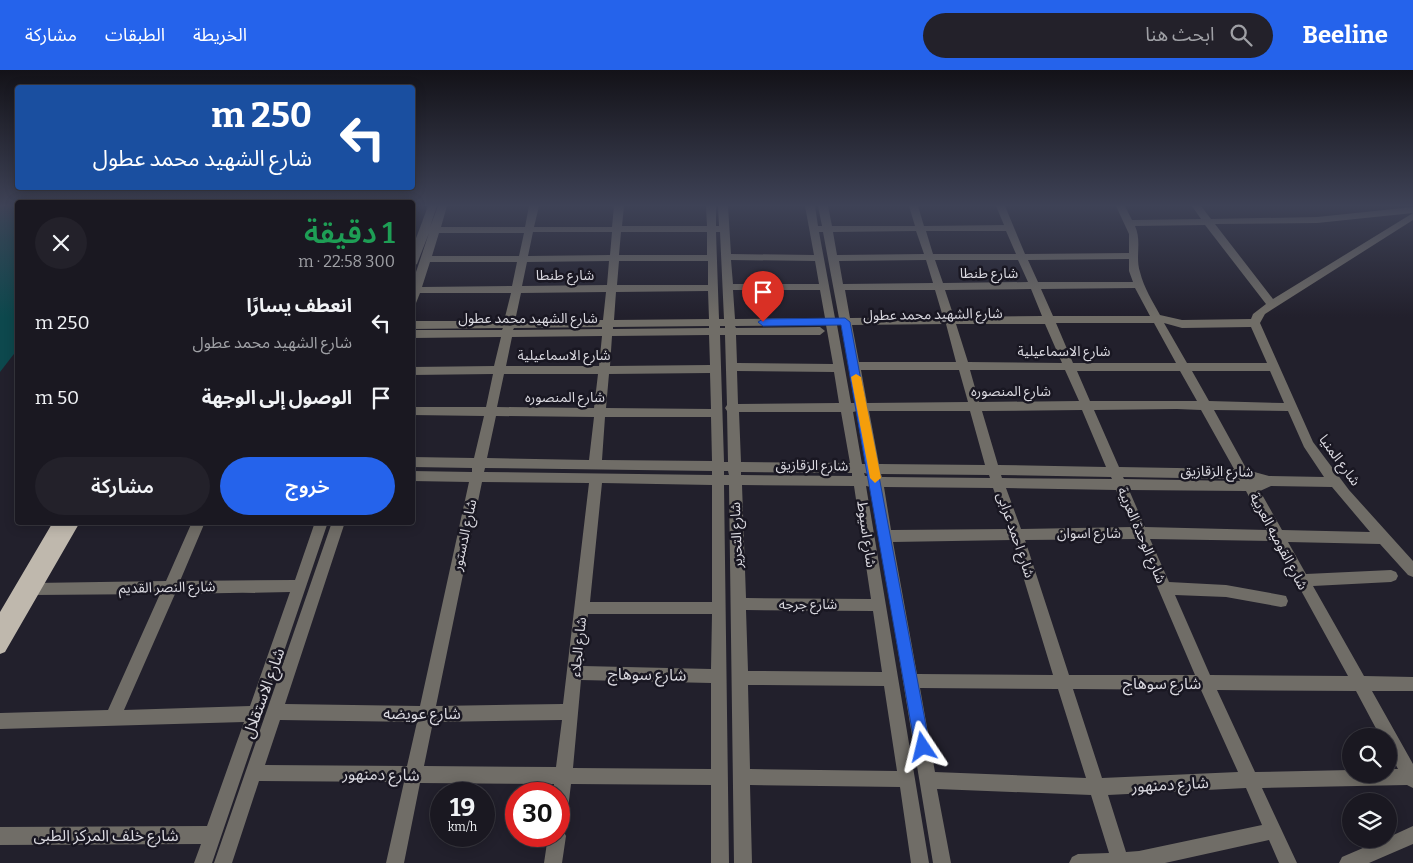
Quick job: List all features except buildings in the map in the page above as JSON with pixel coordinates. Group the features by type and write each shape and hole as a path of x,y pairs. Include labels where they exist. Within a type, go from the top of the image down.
{"main road":[{"path":"0,625 58,525"},
{"path":"0,647 72,525"}],"street":[{"path":"416,290 428,243"},
{"name":"شارع الدستور","path":"394,863 526,243"},
{"name":"شارع الجلاء","path":"563,782 582,608 615,243"},
{"name":"شارع التحرير","path":"719,243 719,258 713,288 718,473 720,863"},
{"name":"شارع اسيوط","path":"823,243 826,258 838,287 875,474 942,863"},
{"name":"شارع احمد عرابى","path":"924,243 996,476 1121,862"},
{"name":"شارع الوحدة العربية","path":"1016,243 1206,684 1288,863"},
{"name":"شارع القوميه العربية","path":"1134,243 1133,256 1139,285 1300,580 1385,728"},
{"path":"1224,243 1272,305"},
{"path":"1255,323 1258,314 1370,243"},
{"path":"425,259 1133,256"},
{"name":"شارع التحرير","path":"719,258 728,287 730,327 733,473 739,604 743,863"},
{"name":"شارع اسيوط","path":"826,258 824,287 858,474 877,605 920,863"},
{"name":"شارع طنطا","path":"838,287 1139,285"},
{"path":"728,287 824,287"},
{"name":"شارع طنطا","path":"416,290 713,288"},
{"name":"شارع الشهيد محمد عطول","path":"415,334 508,329 1159,323 1175,327 1182,324 1255,323"},
{"name":"شارع المنيا","path":"1255,323 1308,444 1335,482 1413,571"},
{"name":"شارع الشهيد محمد عطول","path":"415,325 508,329"},
{"name":"شارع الاسماعيلية","path":"854,366 1274,367"},
{"path":"731,367 838,368"},
{"name":"شارع الاسماعيلية","path":"415,371 715,369"},
{"name":"شارع المنصوره","path":"731,408 975,406 1291,407"},
{"name":"شارع المنصوره","path":"415,411 717,413"},
{"name":"شارع الزقازيق","path":"415,462 480,463 595,471 1118,478 1250,486 1260,486 1269,480"},
{"name":"شارع الزقازيق","path":"415,476 477,477 595,471"},
{"name":"شارع الزقازيق","path":"1118,478 1243,474 1257,475 1269,480 1335,482"},
{"path":"113,718 198,525"},
{"name":"شارع الاستقلال","path":"203,863 321,525"},
{"name":"شارع الاستقلال","path":"223,863 338,525"},
{"name":"شارع اسوان","path":"885,536 1141,533 1384,538"},
{"path":"1300,580 1391,576"},
{"name":"شارع النصر القديم","path":"34,590 301,586"},
{"path":"1165,588 1226,590 1282,601"},
{"name":"شارع جرجه","path":"739,604 877,605"},
{"path":"582,608 719,608"},
{"name":"شارع سوهاج","path":"575,673 719,676"},
{"path":"739,678 890,679"},
{"name":"شارع سوهاج","path":"911,681 1413,684"},
{"name":"شارع عويضه","path":"274,712 426,714 571,712"},
{"path":"0,721 256,714"},
{"name":"شارع القوميه العربية","path":"1397,751 1412,779"},
{"name":"شارع دمنهور","path":"253,773 720,777"},
{"path":"741,777 907,784"},
{"name":"شارع دمنهور","path":"907,784 1097,787 1250,780 1412,779"},
{"path":"720,799 742,799"},
{"path":"1078,863 1139,860 1273,831"},
{"name":"شارع خلف المركز الطبى","path":"0,836 212,835"},
{"path":"1348,863 1413,835"},
{"path":"554,863 555,847"}],"shaded area":[{"path":"0,243 15,243 15,353 0,372"}],"slow traffic":[{"path":"856,377 875,478"}],"route":[{"path":"763,322 845,322 876,480 923,747"}]}
